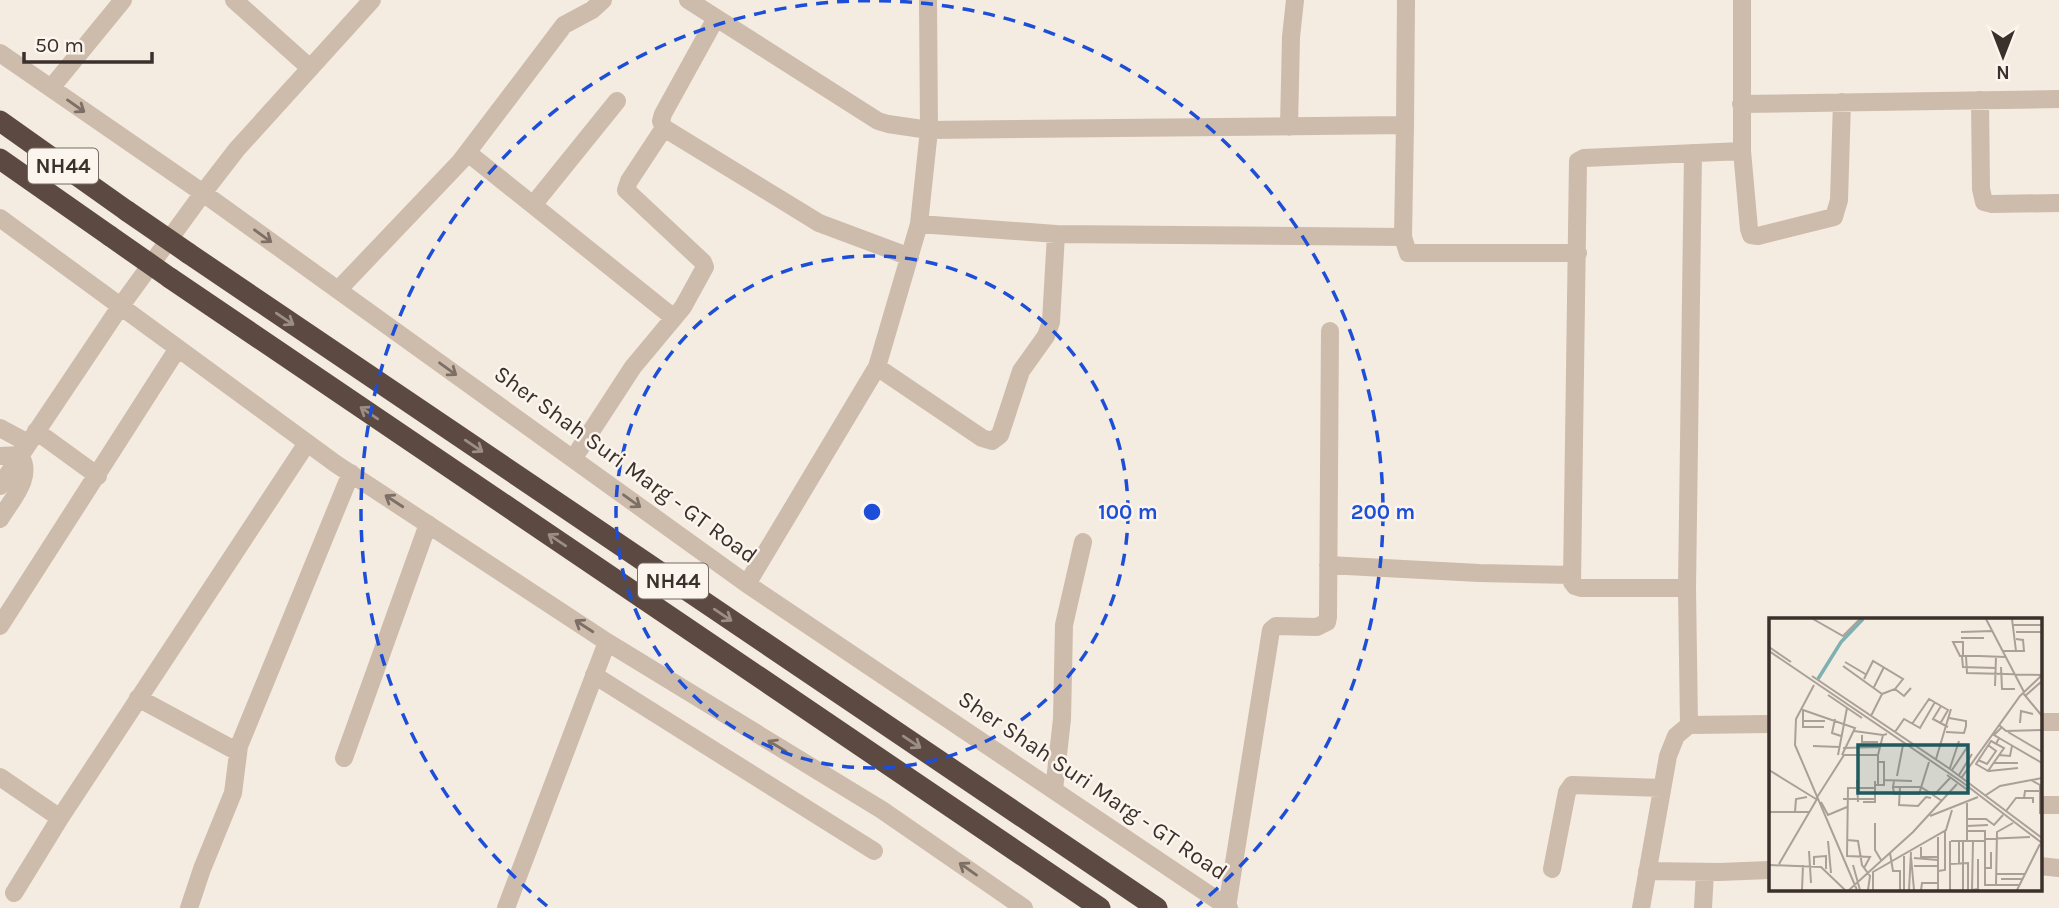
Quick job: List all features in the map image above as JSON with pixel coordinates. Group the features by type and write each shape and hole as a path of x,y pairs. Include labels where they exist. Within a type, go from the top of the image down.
{"highway":[{"name":"NH44","path":"0,121 188,253 1157,908"},
{"name":"NH44","path":"0,159 170,278 1100,908"}],"street":[{"path":"51,88 123,0"},
{"path":"234,0 310,68"},
{"path":"3,471 28,443 120,307 202,193 237,149 372,0"},
{"path":"338,290 468,153 564,25 592,10 603,0"},
{"path":"688,0 878,121 888,124 929,130 1405,125"},
{"path":"747,583 877,367 919,224 929,130 928,0"},
{"path":"1289,127 1291,37 1295,0"},
{"path":"1406,0 1403,237 1406,251 1412,254 1577,253"},
{"path":"1742,0 1742,151 1751,235 1758,236 1831,219 1836,214 1842,102"},
{"path":"716,18 663,114 661,121 664,128 819,223 910,257"},
{"name":"Sher Shah Suri Marg - GT Road","path":"0,53 202,193 747,583 1228,907"},
{"path":"1741,104 2059,99"},
{"path":"1980,100 1981,189 1984,202 2059,203"},
{"path":"533,205 617,101"},
{"path":"573,459 633,367 687,300 705,265 626,190 629,181 664,128"},
{"path":"1687,588 1581,587 1573,584 1579,160 1742,151"},
{"path":"468,153 674,318"},
{"path":"1689,725 1687,588 1693,153"},
{"path":"0,218 351,473 607,642 883,810 1024,908"},
{"path":"919,224 1056,234 1403,237"},
{"path":"877,367 982,438 995,440 1000,435 1021,371 1046,336 1052,322 1056,234"},
{"path":"1228,907 1271,630 1276,626 1325,625 1328,617 1330,331"},
{"path":"0,626 178,348"},
{"path":"0,428 98,476"},
{"path":"0,519 26,474 24,462 28,443"},
{"path":"14,893 138,698 307,443"},
{"path":"189,908 233,793 237,752 351,473"},
{"path":"344,758 428,524"},
{"path":"1054,790 1062,719 1064,625 1083,542"},
{"path":"1328,565 1572,575"},
{"path":"506,908 607,642"},
{"path":"594,675 874,852"},
{"path":"138,698 237,752"},
{"path":"1641,908 1671,744 1689,725 1769,724"},
{"path":"0,777 60,818"},
{"path":"1552,869 1567,792 1572,785 1662,788"},
{"path":"1647,871 1769,870"},
{"path":"1703,908 1706,872"}]}
